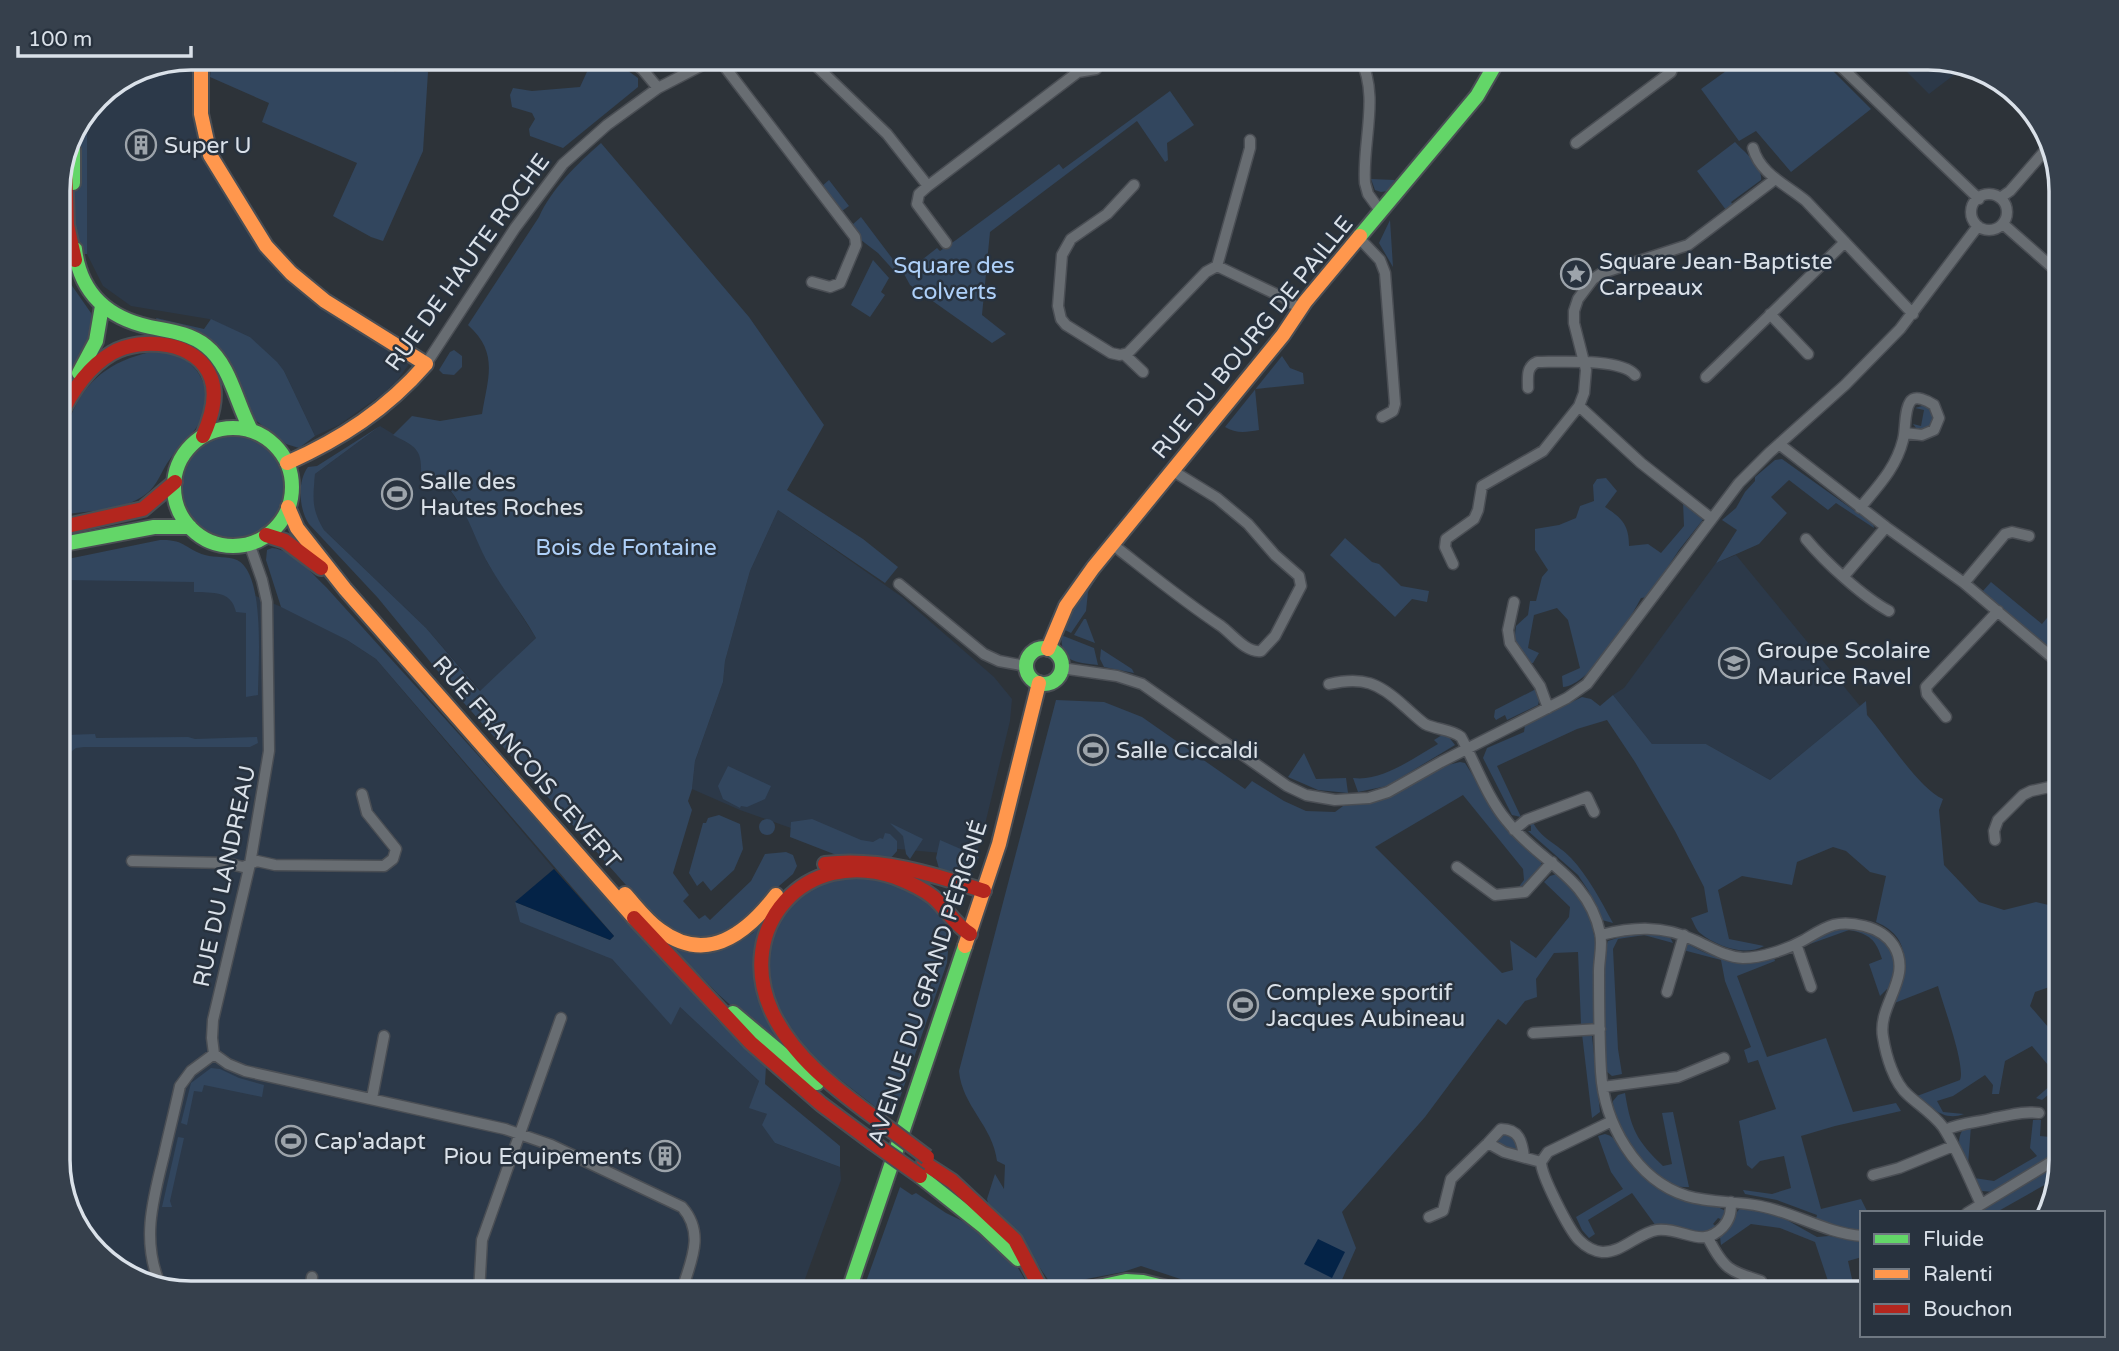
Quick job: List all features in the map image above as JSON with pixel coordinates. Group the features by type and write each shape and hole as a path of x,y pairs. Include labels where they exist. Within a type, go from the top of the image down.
{"main road":[{"path":"201,70 201,121 206,145 216,167 238,197 265,245 312,289 360,324 400,345 425,364"},
{"name":"RUE DU BOURG DE PAILLE","path":"1048,649 1066,606 1112,544 1283,335 1300,309 1478,96 1492,70"},
{"path":"73,163 75,260"},
{"path":"70,238 82,281 102,306 122,319 181,333 208,347 225,372 243,418 251,430"},
{"path":"72,393 74,380 97,343 102,306"},
{"path":"70,397 91,370 122,348 142,344 168,344 188,351 201,361 210,375 215,393 211,416 203,436"},
{"name":"RUE DE HAUTE ROCHE","path":"287,463 324,447 366,422 398,396 425,364"},
{"path":"226,428 251,430 269,440 287,463 292,485 288,507 279,523 266,536 248,544 217,543 202,537 190,527 179,511 174,482 183,455 203,436 226,428"},
{"path":"70,525 143,509 174,482"},
{"name":"RUE FRANCOIS CEVERT","path":"288,507 298,528 345,589 677,964 784,1057 924,1165 1036,1278"},
{"path":"70,543 154,527 190,527"},
{"name":"RUE FRANCOIS CEVERT","path":"266,536 276,537 298,549 345,589"},
{"path":"1048,649 1059,657 1061,668 1054,681 1040,683 1031,678 1026,666 1033,652 1048,649"},
{"name":"AVENUE DU GRAND PÉRIGNÉ","path":"852,1281 971,934 999,844 1040,683"},
{"path":"589,866 618,886 659,929 677,939 707,945 728,942 755,923 779,892 799,875 839,861 856,860 883,864 984,891"},
{"path":"924,1165 876,1130 813,1069 797,1049 772,1011 765,994 761,960 766,932 775,912 787,896 803,883 821,874 838,870 884,874 919,888 932,897 963,930 971,934"},
{"name":"RUE FRANCOIS CEVERT","path":"924,1165 940,1171 1015,1240 1037,1281"}],"street":[{"path":"643,70 658,88"},
{"name":"RUE DE HAUTE ROCHE","path":"425,364 515,228 563,164 607,125 658,88 693,70"},
{"path":"726,70 855,237 856,245 839,283 830,287 812,282"},
{"path":"820,70 887,134 928,186"},
{"path":"946,243 917,204 919,194 1078,72 1090,70"},
{"path":"1366,70 1370,90 1365,183 1368,194 1381,212"},
{"path":"1576,143 1672,70"},
{"path":"1845,70 1979,199"},
{"path":"1135,185 1114,208 1076,234 1067,244 1062,256 1059,315 1066,325 1111,353 1124,354 1135,348 1206,272 1217,266 1250,140"},
{"path":"1753,148 1774,180 1787,186 1806,201 1913,314"},
{"path":"2000,198 2010,191 2043,153"},
{"path":"1453,564 1445,547 1446,539 1477,515 1482,486 1543,451 1579,406 1586,383 1585,363 1574,323 1574,311 1581,293 1602,273 1688,245 1774,180"},
{"path":"1989,195 2000,198 2007,211 2003,224 1990,230 1978,226 1972,211 1979,199 1989,195"},
{"path":"2003,224 2049,264"},
{"path":"1061,668 1117,676 1142,684 1287,786 1317,798 1344,800 1379,795 1580,691 1595,676 1739,483 1845,385 1913,314 1978,226"},
{"path":"1360,239 1380,260 1385,273 1395,404 1393,411 1382,418"},
{"path":"1706,377 1845,242"},
{"path":"1217,266 1284,298 1300,309"},
{"path":"1770,314 1808,354"},
{"path":"1124,354 1143,372"},
{"path":"1528,388 1528,371 1534,363 1585,363 1624,367 1635,375"},
{"path":"1579,406 1630,454 1712,519"},
{"path":"1860,508 1891,471 1905,433"},
{"path":"1779,444 1860,508 1964,583 2049,655"},
{"path":"1112,544 1200,614 1250,649 1261,652 1270,644 1301,586 1298,576 1244,520 1173,471"},
{"path":"1844,576 1886,527"},
{"path":"1964,583 2005,534 2012,532 2029,536"},
{"path":"1806,539 1875,604 1889,611"},
{"name":"RUE DU LANDREAU","path":"214,1054 214,1020 250,864 269,751 267,602 248,544"},
{"path":"900,584 984,654 999,661 1026,666"},
{"path":"1514,601 1508,630 1510,643 1540,686 1548,708"},
{"path":"1946,717 1927,694 1926,687 1998,611"},
{"path":"1329,684 1354,681 1377,685 1425,724 1461,737 1495,804 1514,830 1573,880 1584,897 1601,934 1600,1029 1603,1087 1612,1121 1638,1162 1663,1185 1690,1197 1770,1209 1840,1234 1860,1236"},
{"path":"1994,840 1998,820 2023,795 2049,787"},
{"path":"132,861 226,863 243,867 257,861 275,864 384,866 393,859 396,849 368,813 362,794"},
{"path":"1514,830 1526,820 1587,797 1594,811"},
{"path":"1457,867 1495,895 1525,892 1552,862"},
{"path":"1601,934 1643,928 1684,935 1715,951 1753,958 1796,944 1819,929 1845,924 1872,929 1892,943 1899,957 1900,972 1883,1018 1884,1042 1901,1087 1945,1130 1981,1203"},
{"path":"1667,992 1684,935"},
{"path":"1796,944 1811,987"},
{"path":"480,1281 482,1240 561,1018"},
{"path":"1533,1033 1600,1029"},
{"path":"372,1098 384,1036"},
{"path":"157,1276 149,1239 150,1210 180,1086 191,1071 214,1054 245,1071 488,1124 520,1134 551,1145 682,1208 692,1219 695,1231 694,1248 684,1281"},
{"path":"1603,1087 1678,1077 1724,1058"},
{"path":"1945,1130 1969,1121 1992,1119 2010,1113 2039,1113"},
{"path":"1612,1121 1548,1152 1541,1162 1543,1174 1574,1234 1589,1248 1608,1251 1658,1230 1708,1238 1716,1234 1729,1220 1731,1202"},
{"path":"1429,1217 1443,1210 1447,1204 1451,1179 1501,1129 1510,1130 1520,1138 1524,1157"},
{"path":"1488,1143 1503,1152 1541,1162"},
{"path":"1873,1175 1899,1168 1953,1146"},
{"path":"1970,1211 2049,1163"},
{"path":"1708,1238 1727,1269 1761,1281"},
{"path":"312,1277 312,1281"}],"shaded area":[{"path":"200,70 203,139 278,260 415,356 396,382 384,393 339,425 315,436 284,371 250,337 209,319 131,306 103,286 87,254 87,130 90,124 105,105 124,90 145,79 167,72"},
{"path":"1905,70 1956,73 1929,94"},
{"path":"380,426 418,449 430,473 452,493 468,518 487,562 536,638 481,691 426,628 324,530 314,513 312,502 315,474"},
{"path":"778,510 902,597 994,677 1012,699 1010,721 981,841 974,856 833,843 740,810 692,789 695,761 723,682 725,661 750,571"},
{"name":"Groupe Scolaire Maurice Ravel","path":"1736,555 1860,706 1770,780 1706,744 1652,744 1613,695 1624,688 1716,563"},
{"path":"191,577 242,590 305,617 376,659 554,869 516,902 612,959 671,1024 679,1006 759,1081 750,1107 767,1114 775,1143 840,1167 841,1180 804,1281 191,1281 152,1275 124,1261 105,1246 79,1206 70,1168 70,580"},
{"path":"554,869 614,936 610,940 515,902"},
{"path":"1318,1239 1345,1252 1332,1278 1304,1264"}],"green space":[{"path":"211,70 428,72 423,151 383,241 333,216 357,163 262,122 269,103 210,77"},
{"path":"588,70 627,70 638,78 638,87 563,148 530,136 529,129 535,119 532,113 512,107 510,95 513,88 532,91 580,87"},
{"path":"1727,70 1832,70 1871,109 1791,172 1756,131 1739,141 1701,89"},
{"name":"Square des colverts","path":"1170,91 1194,125 1167,143 1168,160 1165,162 1137,121 990,232 982,315 1006,334 992,343 910,285 904,274 937,248 940,251 956,240 1059,164 1063,169"},
{"path":"87,130 87,254 70,255 72,167"},
{"path":"1735,142 1756,164 1761,180 1731,202 1733,205 1726,210 1697,171"},
{"name":"Bois de Fontaine","path":"601,143 749,317 824,425 787,490 863,539 898,567 885,583 778,510 750,571 725,661 723,682 695,761 688,801 692,810 673,873 689,895 683,901 699,919 705,915 710,920 751,881 765,854 786,852 793,855 797,866 793,874 740,930 714,938 685,937 658,921 464,703 378,598 309,524 301,504 302,480 308,467 317,466 380,426 315,474 314,503 324,530 426,628 480,691 536,638 489,565 455,496 434,476 421,472 420,457 415,448 393,435 412,416 440,421 482,414 488,377 488,356 478,335 468,325 558,186"},
{"path":"1371,179 1395,180 1387,191 1381,192 1375,190"},
{"path":"829,180 849,206 842,211 822,186"},
{"path":"861,217 904,274 897,274 878,253 861,240 852,225"},
{"path":"1390,220 1393,267 1379,243"},
{"path":"873,260 889,278 881,292 885,295 870,317 851,305"},
{"path":"70,283 91,313 94,330 70,375"},
{"path":"156,318 204,329 211,319 250,337 284,371 315,436 299,448 286,444 250,416 226,362 158,323"},
{"path":"454,350 462,356 462,367 454,375 443,374 439,370"},
{"path":"151,352 177,355 186,360 204,383 204,412 193,432 146,494 115,508 70,514 72,413 84,392 100,375 122,361"},
{"path":"1282,356 1290,368 1303,373 1304,384 1256,389"},
{"path":"1255,390 1259,430 1237,432 1225,427"},
{"path":"1929,407 1935,414 1934,423 1924,429 1916,428 1913,424 1921,426 1924,410 1915,408"},
{"path":"233,436 252,440 269,451 280,468 284,487 280,506 269,523 252,534 233,538 214,534 197,523 186,506 182,487 186,468 197,451 214,440"},
{"path":"1782,459 1873,524 1874,528 1836,503 1828,510 1789,480 1771,497 1787,513 1759,544 1716,563 1737,530 1722,520 1736,508 1755,477 1775,460"},
{"path":"1606,478 1617,491 1605,507 1623,523 1628,533 1629,546 1648,544 1661,553 1684,526 1683,502 1705,517 1648,597 1641,598 1597,664 1574,684 1563,687 1562,676 1580,668 1568,620 1557,608 1534,615 1528,648 1539,653 1533,663 1529,663 1514,643 1516,626 1528,615 1530,601 1536,601 1542,577 1548,570 1535,550 1535,529 1559,525 1576,518 1580,506 1594,501 1593,485 1597,479"},
{"path":"1345,538 1372,562 1379,564 1401,586 1429,591 1427,602 1412,599 1395,617 1330,555"},
{"path":"168,540 198,553 237,560 246,569 253,583 256,601 259,643 258,695 246,697 246,613 236,612 226,596 194,592 194,582 70,580 70,559"},
{"path":"272,548 295,557 326,587 718,1021 766,1066 765,1084 840,1146 840,1167 775,1143 762,1125 767,1114 749,1108 759,1081 680,1007 671,1025 612,959 520,922 515,902 610,940 614,936 376,659 347,640 281,607 266,560 267,550"},
{"path":"1106,562 1088,592 1086,611 1071,633 1063,629 1079,596"},
{"path":"1991,582 2042,624 2049,616 2049,648 1982,592"},
{"path":"1086,619 1095,643 1074,635"},
{"path":"1061,635 1094,648 1098,665 1076,662 1067,656"},
{"path":"1101,649 1134,673 1104,667 1100,659"},
{"path":"1536,689 1540,697 1538,705 1507,720 1505,715 1496,720 1495,710"},
{"path":"1613,695 1652,744 1706,744 1770,780 1866,701 1867,715 1903,761 1924,785 1943,799 1939,810 1944,865 1979,902 2004,910 2036,902 2049,905 2049,987 2035,992 2030,1006 2049,1028 2049,1066 2032,1046 2005,1061 1999,1094 1992,1094 1993,1085 1985,1075 1953,1096 1937,1101 1943,1112 1964,1114 1957,1116 1944,1115 1917,1096 1960,1080 1960,1062 1953,1035 1938,986 1892,1004 1901,981 1904,958 1897,938 1889,929 1876,922 1886,876 1870,872 1846,851 1833,847 1797,862 1792,885 1742,876 1718,890 1729,939 1764,946 1740,950 1714,942 1700,933 1691,918 1708,912 1704,887 1635,762 1607,720 1577,729 1497,766 1521,817 1512,815 1483,758 1487,748 1524,732 1525,725 1582,697 1591,699 1600,706"},
{"name":"Complexe sportif Jacques Aubineau","path":"1056,700 1104,702 1142,717 1245,789 1252,781 1306,811 1335,812 1343,806 1379,801 1448,765 1465,763 1507,829 1542,861 1530,880 1518,888 1524,880 1523,869 1463,795 1375,847 1502,973 1513,970 1510,940 1536,958 1569,917 1570,907 1544,882 1550,876 1560,873 1577,894 1591,922 1596,950 1595,1023 1581,1024 1578,952 1554,953 1536,979 1537,997 1525,1001 1506,1025 1498,1019 1425,1117 1342,1212 1356,1248 1341,1281 1187,1281 1141,1266 1076,1281 1049,1281 1024,1245 989,1207 987,1199 995,1174 1004,1189 1005,1165 997,1161 990,1137 966,1095 959,1071"},
{"path":"95,734 96,738 257,737 258,743 250,747 76,748 70,752 70,735"},
{"path":"1442,735 1448,736 1455,745 1387,786 1358,792 1353,778 1375,776 1397,768 1438,744 1434,740"},
{"path":"1304,753 1316,779 1346,778 1348,793 1318,790 1288,777"},
{"path":"728,766 771,786 765,799 740,808 723,799 718,786"},
{"path":"719,815 740,824 743,849 734,870 711,891 703,881 697,886 689,873 703,823 706,823 708,818"},
{"path":"764,819 770,819 775,827 773,833 764,835 759,830 759,824"},
{"path":"812,819 861,840 873,842 883,839 885,833 890,834 897,841 897,851 890,859 839,856 790,837 791,822"},
{"path":"1532,820 1539,832 1577,865 1613,923 1602,920 1578,875 1528,831 1531,831 1528,824"},
{"path":"890,823 923,839 910,859 906,854 903,836"},
{"path":"940,840 979,857 968,874 955,877 940,872 936,858"},
{"path":"860,875 898,884 927,898 950,927 947,963 894,1115 882,1108 878,1109 810,1060 792,1037 768,987 765,947 780,912 814,883"},
{"path":"762,920 757,954 793,1052 787,1056 718,994 669,944 742,940 753,933"},
{"path":"1843,927 1870,932 1880,937 1892,952 1893,975 1889,989 1880,996 1869,964 1882,959 1871,939 1849,930 1810,944 1818,934"},
{"path":"1655,933 1670,937 1673,943 1644,935 1618,939 1613,949 1618,1049 1622,1074 1612,1076 1605,1066 1605,950 1608,941 1629,934"},
{"path":"1688,944 1719,958 1741,962 1763,961 1774,957 1775,961 1737,976 1767,1057 1826,1038 1853,1112 1896,1103 1901,1111 1801,1136 1821,1209 1861,1199 1867,1211 1860,1211 1860,1231 1816,1219 1817,1215 1777,1200 1745,1194 1743,1190 1772,1194 1791,1188 1784,1156 1760,1161 1752,1169 1747,1165 1739,1121 1776,1109 1758,1060 1748,1063 1744,1050 1751,1047 1725,981 1721,960 1683,950"},
{"path":"1582,1034 1592,1036 1600,1112 1592,1118"},
{"path":"211,1068 264,1085 262,1097 204,1085 202,1092 194,1091 187,1125 181,1123 191,1083"},
{"path":"2049,1087 2049,1094 2042,1100 2036,1098"},
{"path":"1625,1093 1636,1133 1663,1166 1672,1164 1662,1113 1673,1112 1689,1187 1674,1186 1662,1180 1633,1149 1614,1112 1613,1101 1618,1095"},
{"path":"2033,1120 2041,1120 2040,1136 2049,1137 2049,1158 1994,1192 1982,1191 1974,1178 1994,1181 2037,1156 2030,1148"},
{"path":"1971,1126 1968,1165 1959,1140 1962,1131"},
{"path":"1498,1133 1512,1134 1519,1145 1517,1149 1511,1150 1498,1144"},
{"path":"1605,1134 1617,1141 1631,1161 1659,1186 1678,1198 1725,1211 1723,1220 1718,1218 1713,1224 1717,1227 1703,1231 1656,1226 1632,1193 1588,1220 1595,1234 1589,1238 1576,1217 1623,1189 1611,1172 1598,1136"},
{"path":"178,1137 184,1138 170,1201 172,1207 162,1207"},
{"path":"2048,1170 2046,1184 1999,1211 1978,1211"},
{"path":"900,1187 912,1195 916,1193 946,1213 979,1229 1015,1263 1026,1281 866,1281"},
{"path":"1743,1206 1778,1215 1817,1237 1829,1236 1860,1242 1860,1258 1848,1261 1852,1281 1828,1281 1815,1242 1780,1228 1751,1224 1721,1245 1720,1237"}],"traffic: fast":[{"path":"1360,236 1477,96 1492,70"},
{"path":"73,164 73,183"},
{"path":"75,249 78,265 90,291 109,310 135,323 193,338 214,354 227,374 251,430"},
{"path":"79,373 96,341 102,306"},
{"path":"233,428 255,433 275,445 287,465 292,487 287,509 275,529 255,541 233,546 211,541 191,529 179,509 174,487 179,465 191,445 211,433 233,428"},
{"path":"70,543 154,527 190,527"},
{"path":"1044,648 1057,653 1062,666 1057,679 1044,684 1031,679 1026,666 1031,653 1044,648"},
{"path":"852,1281 965,946"},
{"path":"733,1013 817,1083"},
{"path":"920,1176 983,1226 1018,1259"}],"traffic: slow":[{"path":"201,70 201,114 210,155 266,246 291,273 325,301 426,364 379,409 326,444 287,463"},
{"path":"1048,649 1066,606 1093,568 1360,236"},
{"path":"288,507 297,528 345,589 634,918"},
{"path":"965,946 999,844 1039,683"},
{"path":"625,894 660,930 677,940 694,945 725,940 739,932 765,909 776,895"}],"traffic: jam":[{"path":"70,238 75,260"},
{"path":"70,398 94,366 112,353 124,348 153,344 182,349 204,366 213,385 214,400 203,436"},
{"path":"70,525 143,509 175,482"},
{"path":"266,535 285,541 321,568"},
{"path":"825,864 845,862 906,868 984,891"},
{"path":"879,1121 819,1073 792,1045 781,1029 772,1012 762,981 762,951 770,924 786,901 807,884 833,873 863,870 895,877 924,891 938,901 959,926 970,934"},
{"path":"634,918 751,1043 821,1104 872,1142"},
{"path":"879,1121 927,1157"},
{"path":"872,1142 920,1176"},
{"path":"924,1163 952,1181 1015,1240 1037,1281"}],"place":[{"name":"Super U","path":"141,145"},
{"name":"Square Jean-Baptiste Carpeaux","path":"1576,274"},
{"name":"Salle des Hautes Roches","path":"397,494"},
{"name":"Groupe Scolaire Maurice Ravel","path":"1734,663"},
{"name":"Salle Ciccaldi","path":"1093,750"},
{"name":"Complexe sportif Jacques Aubineau","path":"1243,1005"},
{"name":"Cap'adapt","path":"291,1141"},
{"name":"Piou Equipements","path":"665,1156"}]}
